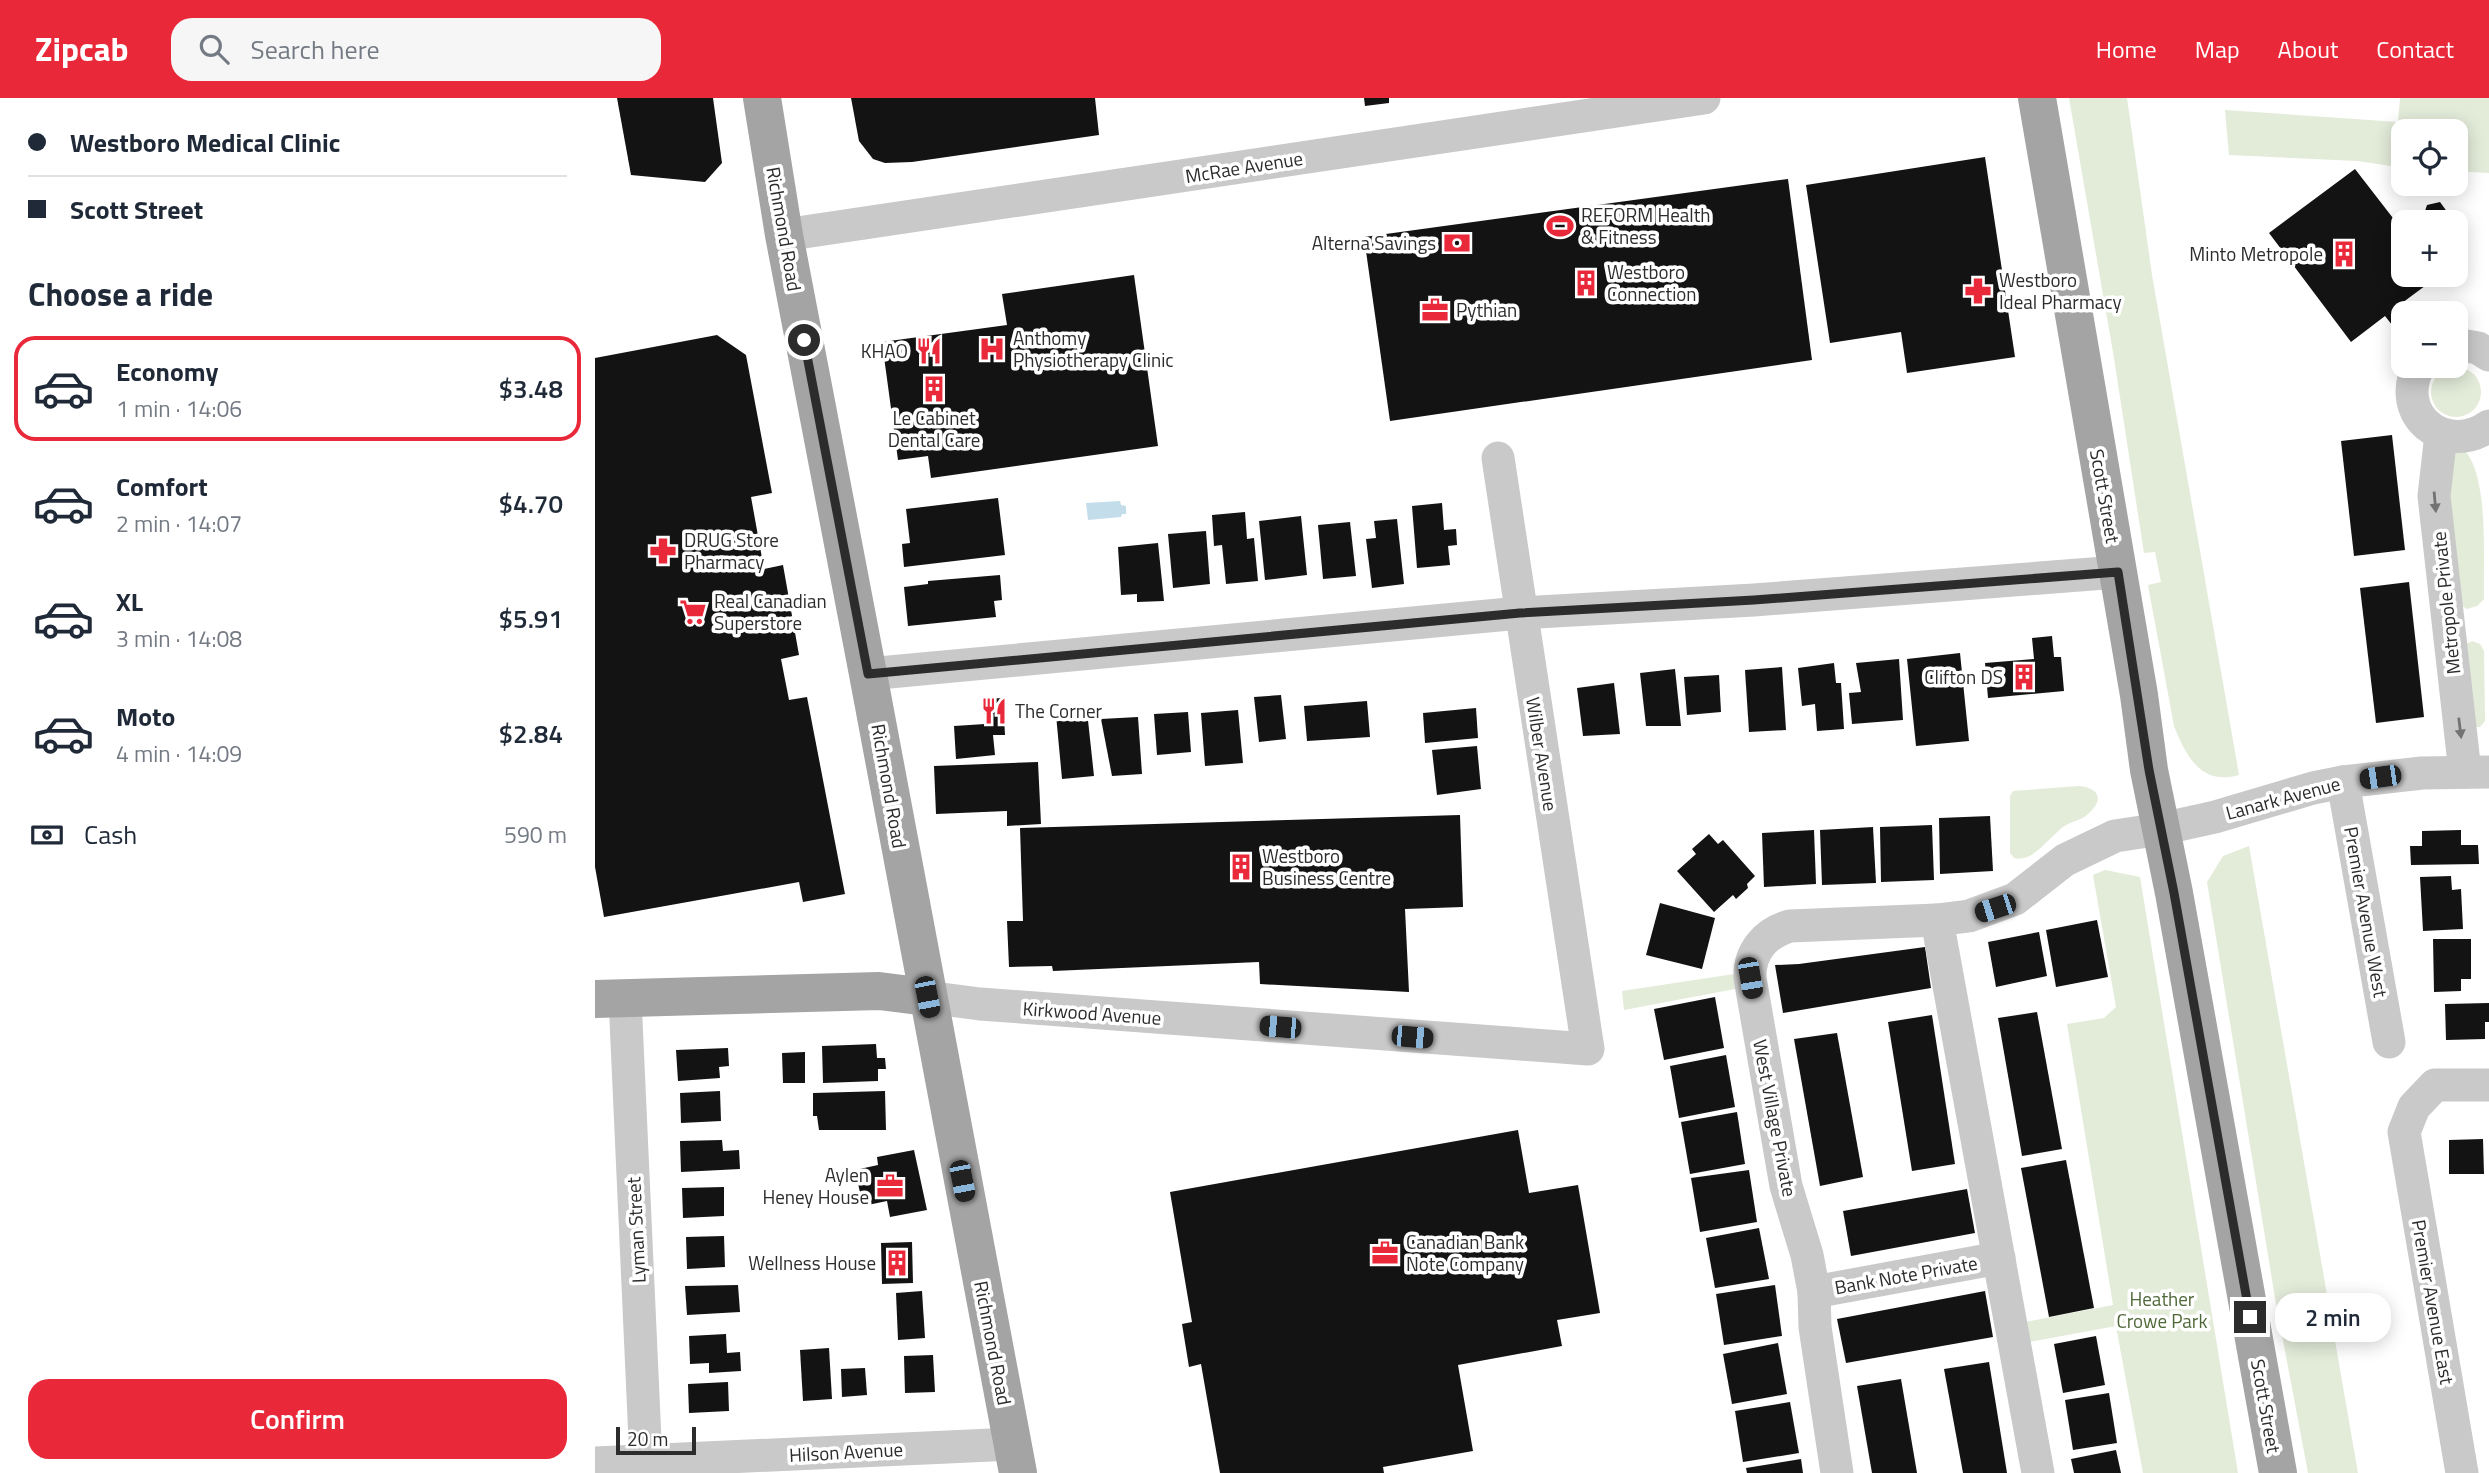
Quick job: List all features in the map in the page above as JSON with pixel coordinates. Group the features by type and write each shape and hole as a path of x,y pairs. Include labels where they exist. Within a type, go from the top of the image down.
{"main road":[{"name":"Richmond Road","path":"762,98 784,235 1015,1458"},
{"name":"Scott Street","path":"2037,98 2149,770 2278,1473"},
{"name":"Kirkwood Avenue","path":"610,998 879,991 927,997"}],"street":[{"name":"McRae Avenue","path":"784,235 1704,98"},
{"path":"2468,346 2478,348 2489,355"},
{"path":"2415,378 2412,386 2421,420 2441,434 2454,438 2486,438"},
{"name":"Metropole Private","path":"2441,434 2434,496 2477,772"},
{"name":"Wilber Avenue","path":"1498,458 1588,1049"},
{"path":"868,674 1520,613 1754,600 2118,572"},
{"name":"Lanark Avenue","path":"2161,829 2215,817 2239,808 2328,785 2380,777 2477,772"},
{"name":"Premier Avenue West","path":"2328,785 2389,1042"},
{"name":"West Village Private","path":"1837,1473 1815,1327 1814,1292 1807,1255 1786,1186 1750,978 1753,955 1768,936 1790,926 1937,920 1969,916 2015,899 2065,860 2115,836 2161,829"},
{"path":"1937,920 2038,1473"},
{"name":"Kirkwood Avenue","path":"927,997 993,1005 1588,1049"},
{"name":"Lyman Street","path":"610,998 646,1462"},
{"name":"Premier Avenue East","path":"2462,1473 2404,1132 2414,1107 2435,1085 2489,1085"},
{"name":"Bank Note Private","path":"1814,1292 1999,1258"},
{"name":"Hilson Avenue","path":"595,1463 1015,1458"}],"green space":[{"path":"2069,98 2127,98 2152,275 2239,775 2215,776 2197,766 2184,748 2174,726 2148,585 2161,582 2155,552 2144,553 2114,358"},
{"path":"2400,98 2489,98 2489,173 2468,172 2468,119 2398,119"},
{"path":"2225,110 2391,122 2391,166 2358,161 2229,155"},
{"path":"2468,371 2479,383 2479,401 2465,415 2447,415 2433,401 2431,392 2437,378 2468,378"},
{"path":"2457,451 2466,452 2473,465 2482,501 2484,599 2477,606 2467,609 2459,604 2443,491 2450,455"},
{"path":"2472,641 2480,644 2484,651 2485,721 2480,727 2474,727 2464,645"},
{"path":"2079,786 2095,792 2098,800 2093,809 2063,827 2034,853 2025,858 2014,858 2010,853 2010,796 2013,791"},
{"path":"2249,846 2358,1473 2308,1473 2275,1298 2207,882 2223,856"},
{"name":"Heather Crowe Park","path":"2105,870 2140,877 2238,1473 2143,1473 2116,1326 2029,1342 2025,1322 2113,1305 2067,1024 2104,1018 2116,1007 2093,875"},
{"path":"1734,974 1735,989 1624,1010 1622,991"}],"water":[{"path":"1120,501 1121,505 1126,506 1126,514 1121,517 1088,520 1086,503"}],"building":[{"path":"617,98 713,98 722,163 705,182 631,175"},
{"path":"851,98 1095,98 1099,135 912,162 885,163 873,159 859,141"},
{"path":"1364,98 1389,98 1389,103 1365,106"},
{"path":"1985,157 2015,357 1907,373 1901,332 1830,343 1806,185"},
{"name":"Minto Metropole","path":"2355,169 2391,216 2391,287 2424,287 2405,301 2391,301 2391,324 2385,316 2351,342 2269,233"},
{"name":"Westboro Connection","path":"1788,179 1812,360 1390,421 1364,237"},
{"path":"2440,202 2446,210 2425,210 2427,205"},
{"path":"1134,275 1158,446 931,478 928,456 898,460 882,342 1007,325 1002,294"},
{"name":"Real Canadian Superstore","path":"717,335 746,355 772,493 751,497 764,569 783,565 799,655 781,659 789,700 807,697 845,894 803,902 799,882 604,917 595,867 595,358"},
{"path":"2392,435 2405,550 2354,556 2341,441"},
{"path":"998,498 1005,555 904,567 902,544 910,543 906,509"},
{"path":"1442,503 1444,530 1456,529 1457,545 1448,546 1450,565 1417,568 1412,506"},
{"path":"1245,512 1247,539 1254,538 1258,581 1226,584 1222,545 1214,546 1212,515"},
{"path":"1301,516 1307,575 1265,580 1259,521"},
{"path":"1397,519 1404,584 1372,588 1366,539 1376,538 1374,521"},
{"path":"1350,522 1356,576 1323,579 1318,525"},
{"path":"1206,531 1210,584 1173,588 1168,534"},
{"path":"1158,543 1164,601 1137,602 1137,594 1121,595 1118,547"},
{"path":"1000,575 1002,600 994,601 996,617 908,626 904,587 928,584 928,581"},
{"path":"2409,582 2424,717 2376,723 2360,588"},
{"name":"Clifton DS","path":"2052,636 2054,657 2061,657 2064,691 1988,698 1985,663 2034,659 2032,638"},
{"path":"1960,653 1969,741 1916,746 1907,659"},
{"path":"1899,659 1903,720 1852,724 1849,693 1861,692 1856,663"},
{"path":"1834,663 1836,683 1841,683 1844,729 1817,731 1815,704 1802,706 1798,668"},
{"path":"1782,667 1786,730 1749,732 1745,670"},
{"path":"1675,669 1681,726 1646,726 1640,673"},
{"path":"1719,675 1721,712 1687,715 1684,677"},
{"path":"1614,683 1620,734 1583,736 1577,688"},
{"path":"1281,695 1286,739 1259,742 1254,697"},
{"path":"1003,698 1005,735 993,735 995,755 956,759 954,726 985,724 984,699"},
{"path":"1367,701 1370,737 1307,741 1304,706"},
{"path":"1476,708 1478,738 1425,743 1423,713"},
{"path":"1238,710 1243,763 1205,766 1201,713"},
{"path":"1087,711 1094,776 1062,779 1056,715"},
{"path":"1188,712 1191,752 1157,755 1154,714"},
{"path":"1138,717 1142,774 1112,776 1101,719"},
{"path":"1477,746 1481,789 1437,795 1432,750"},
{"path":"1038,762 1041,824 1007,826 1007,811 936,814 934,766"},
{"name":"Westboro Business Centre","path":"1460,815 1463,907 1405,909 1409,992 1260,984 1259,962 1053,971 1052,966 1009,967 1007,921 1023,921 1020,828"},
{"path":"1990,816 1993,871 1940,874 1939,818"},
{"path":"1932,825 1934,880 1881,882 1880,827"},
{"path":"1873,827 1876,883 1822,885 1820,830"},
{"path":"1814,830 1816,884 1764,887 1762,833"},
{"path":"2461,830 2461,845 2478,845 2479,864 2411,865 2410,846 2422,846 2422,831"},
{"path":"1709,834 1718,844 1723,840 1755,876 1747,884 1748,888 1736,899 1733,895 1714,912 1677,871 1696,854 1692,849"},
{"path":"2451,876 2452,890 2461,889 2463,929 2423,931 2420,877"},
{"path":"1660,903 1715,918 1702,969 1646,955"},
{"path":"2097,920 2108,977 2056,987 2046,930"},
{"path":"2039,932 2047,976 1996,987 1988,942"},
{"path":"2433,939 2471,939 2471,979 2461,979 2461,991 2434,992"},
{"path":"1925,947 1931,988 1783,1013 1775,965"},
{"path":"1715,997 1724,1048 1664,1060 1654,1009"},
{"path":"2489,1003 2485,1039 2446,1040 2445,1004"},
{"path":"2037,1012 2062,1149 2022,1156 1998,1018"},
{"path":"1932,1015 1955,1164 1912,1171 1888,1022"},
{"path":"1837,1033 1863,1177 1820,1186 1794,1039"},
{"path":"876,1044 877,1058 885,1058 886,1069 878,1069 878,1081 823,1083 822,1046"},
{"path":"728,1048 729,1066 719,1067 720,1078 678,1081 676,1050"},
{"path":"805,1052 805,1083 783,1083 782,1053"},
{"path":"1726,1055 1735,1107 1679,1118 1670,1066"},
{"path":"720,1091 721,1121 681,1123 680,1093"},
{"path":"885,1091 886,1130 819,1130 817,1116 813,1116 813,1093"},
{"path":"1737,1112 1745,1164 1690,1174 1681,1122"},
{"name":"Canadian Bank Note Company","path":"1518,1130 1529,1193 1578,1185 1600,1313 1557,1320 1562,1346 1458,1365 1473,1451 1383,1467 1384,1473 1220,1473 1201,1364 1189,1367 1182,1324 1192,1322 1170,1192"},
{"path":"2483,1139 2484,1174 2449,1174 2449,1140"},
{"path":"722,1140 723,1151 739,1150 740,1169 681,1172 680,1141"},
{"name":"Aylen Heney House","path":"914,1150 927,1210 890,1217 887,1201 863,1206 855,1170 878,1165 877,1157"},
{"path":"2066,1160 2094,1308 2049,1317 2021,1168"},
{"path":"1749,1170 1757,1222 1700,1232 1691,1178"},
{"path":"724,1187 724,1216 683,1218 682,1188"},
{"path":"1967,1189 1975,1233 1851,1256 1843,1211"},
{"path":"1759,1228 1769,1279 1715,1288 1706,1238"},
{"path":"724,1236 725,1267 687,1269 686,1237"},
{"name":"Wellness House","path":"912,1242 913,1283 882,1284 881,1243"},
{"path":"738,1285 740,1312 687,1315 685,1286"},
{"path":"1775,1285 1782,1336 1724,1345 1716,1294"},
{"path":"922,1291 925,1338 898,1340 896,1293"},
{"path":"1985,1291 1993,1337 1846,1363 1837,1319"},
{"path":"726,1334 727,1353 740,1352 741,1371 709,1373 709,1363 690,1364 689,1336"},
{"path":"2096,1336 2105,1385 2063,1393 2054,1344"},
{"path":"1778,1343 1787,1394 1732,1404 1723,1354"},
{"path":"829,1348 832,1399 803,1401 800,1350"},
{"path":"933,1355 935,1392 905,1393 904,1356"},
{"path":"1989,1362 2007,1473 1963,1473 1944,1369"},
{"path":"865,1368 867,1395 842,1397 841,1369"},
{"path":"1901,1379 1917,1473 1872,1473 1857,1386"},
{"path":"728,1382 729,1411 689,1413 688,1384"},
{"path":"2109,1393 2117,1443 2073,1450 2065,1400"},
{"path":"1790,1402 1799,1453 1743,1462 1735,1411"},
{"path":"2116,1450 2121,1473 2074,1473 2071,1459"},
{"path":"1801,1459 1803,1473 1747,1473 1746,1468"}],"place":[{"name":"REFORM Health & Fitness","path":"1560,226"},
{"name":"Alterna Savings","path":"1457,243"},
{"name":"Minto Metropole","path":"2344,254"},
{"name":"Westboro Connection","path":"1586,283"},
{"name":"Westboro Ideal Pharmacy","path":"1978,291"},
{"name":"Pythian","path":"1435,310"},
{"name":"Anthomy Physiotherapy Clinic","path":"992,349"},
{"name":"KHAO","path":"929,351"},
{"name":"Le Cabinet Dental Care","path":"934,389"},
{"name":"DRUG Store Pharmacy","path":"663,551"},
{"name":"Real Canadian Superstore","path":"693,612"},
{"name":"Clifton DS","path":"2024,677"},
{"name":"The Corner","path":"994,711"},
{"name":"Westboro Business Centre","path":"1241,867"},
{"name":"Aylen Heney House","path":"890,1186"},
{"name":"Canadian Bank Note Company","path":"1385,1253"},
{"name":"Wellness House","path":"897,1263"}],"route":[{"path":"804,340 868,674 1520,613 1754,600 2118,572 2149,770 2174,893 2250,1317"}]}
